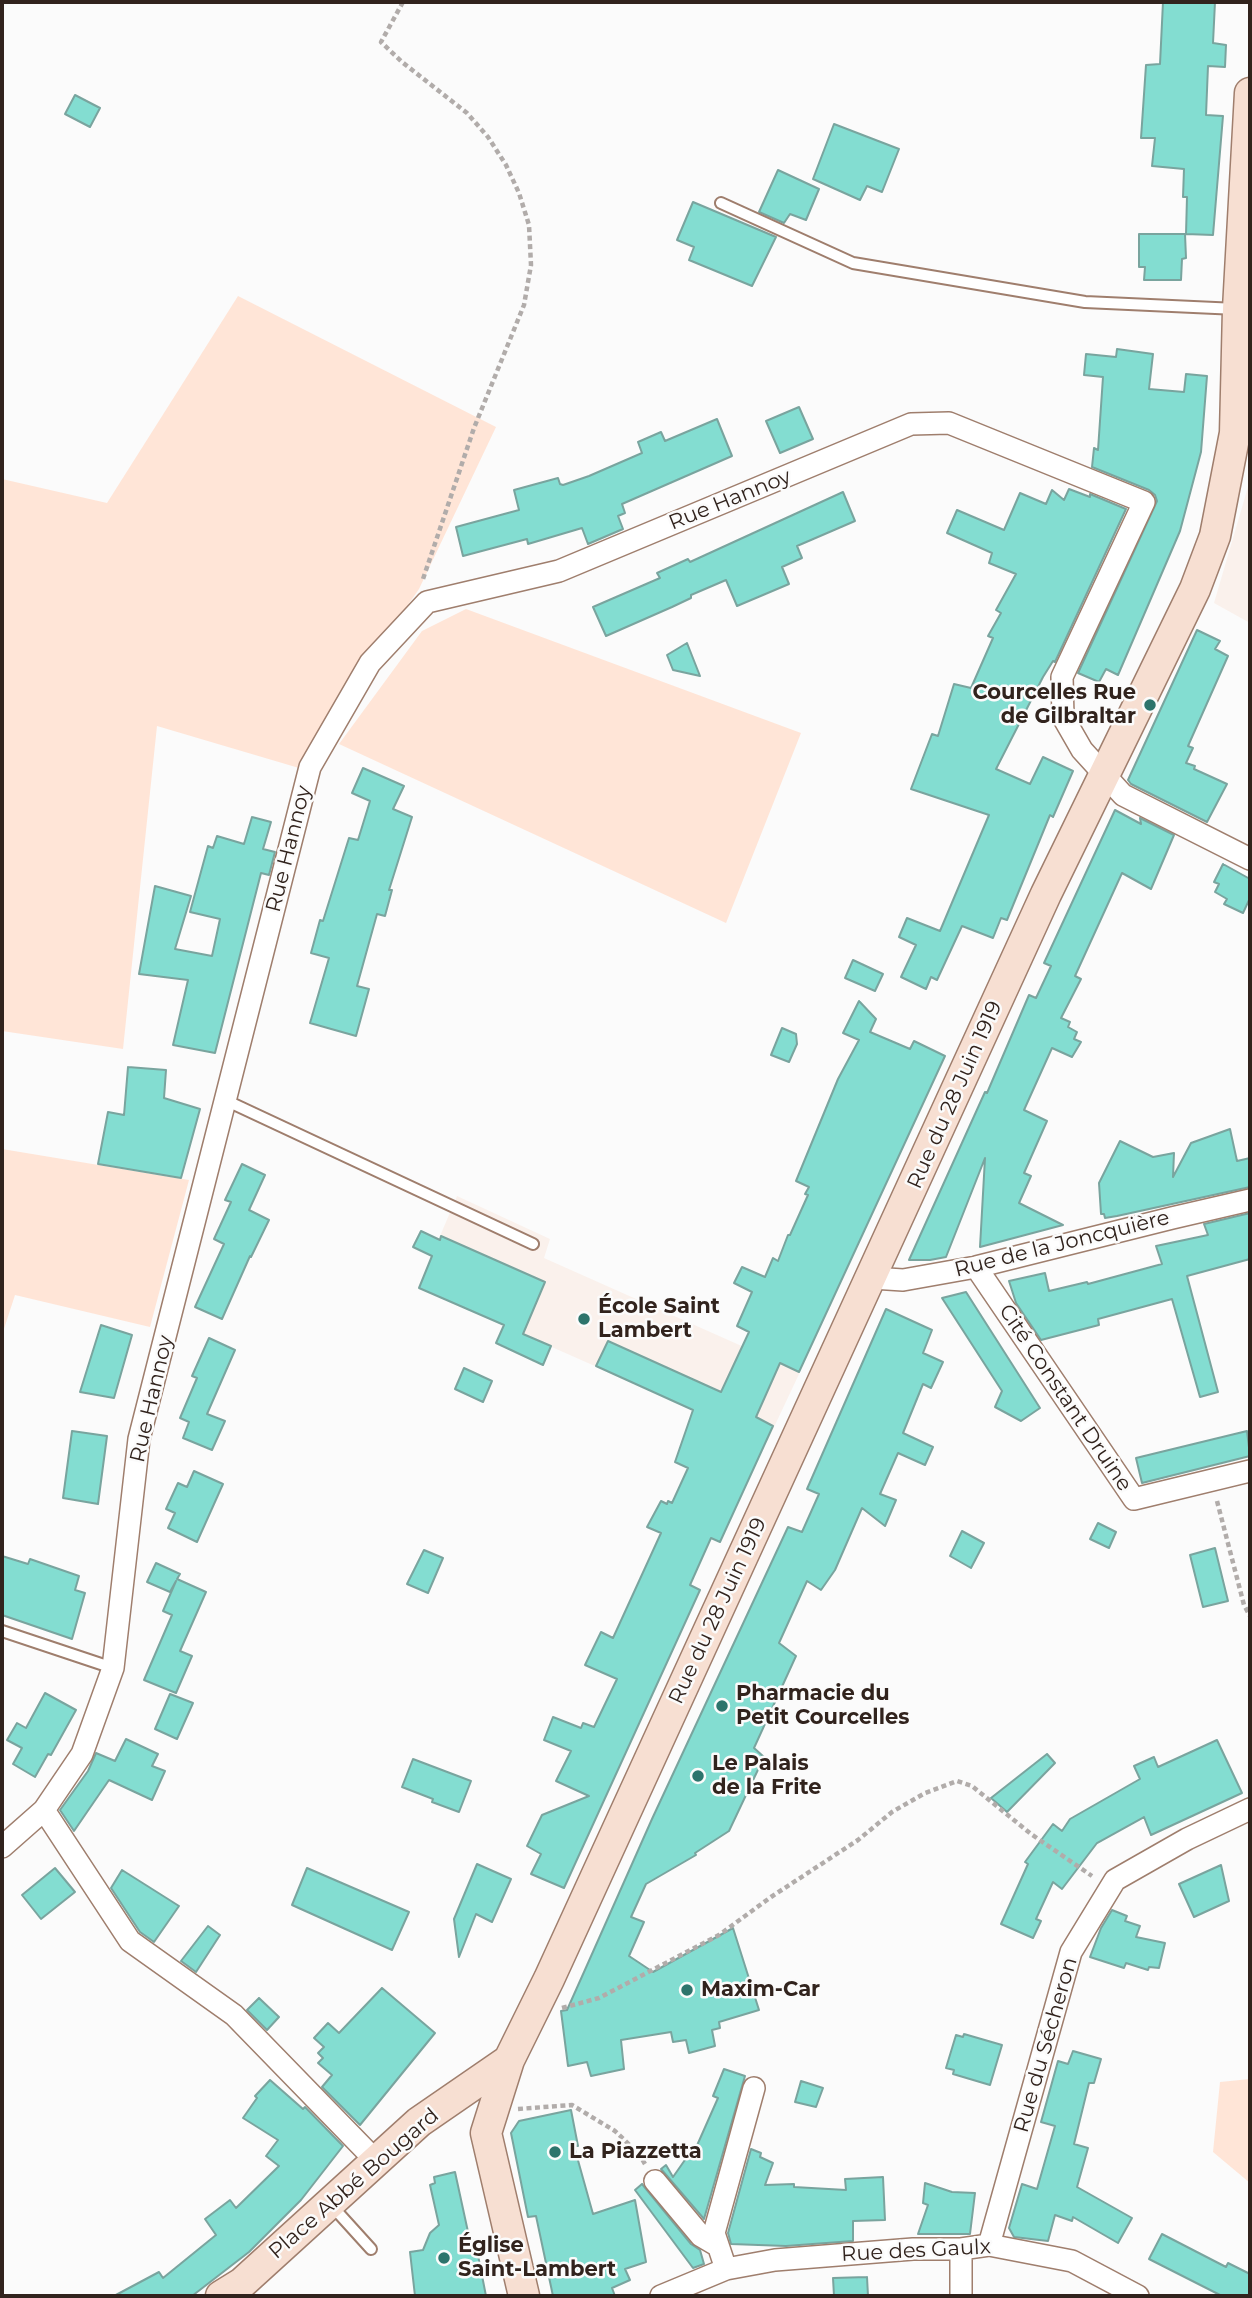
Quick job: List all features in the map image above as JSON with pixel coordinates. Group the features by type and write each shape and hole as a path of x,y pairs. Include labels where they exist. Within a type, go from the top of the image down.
{"main road":[{"name":"Rue du 28 Juin 1919","path":"509,2060 872,1278 1046,894 1195,589 1243,435 1238,309 1250,93"},
{"name":"Place Abbé Bougard","path":"236,2292 419,2122 509,2060"},
{"path":"509,2060 485,2133 524,2296"}],"street":[{"name":"Rue Hannoy","path":"2,1847 44,1810 82,1754 113,1668 139,1439 310,767 370,663 427,602 559,570 911,424 949,423 1144,502 1062,677 1063,717 1082,750 1104,776"},
{"path":"1104,776 1123,795 1250,859"},
{"name":"Rue de la Joncquière","path":"872,1278 903,1280 976,1268 1172,1217 1250,1200"},
{"name":"Cité Constant Druine","path":"976,1268 1134,1499 1250,1471"},
{"name":"Rue du Sécheron","path":"989,2245 1071,1952 1115,1880 1187,1839 1250,1809"},
{"path":"44,1810 130,1941 233,2015 377,2162"},
{"path":"726,2269 714,2233 754,2088"},
{"path":"655,2181 701,2236 718,2246"},
{"name":"Rue des Gaulx","path":"661,2296 726,2269 775,2260 989,2245 1072,2261 1139,2296"},
{"path":"961,2249 961,2296"}],"lane":[{"path":"721,203 853,263 1085,302 1238,309"},
{"path":"225,1100 533,1244"},
{"path":"2,1631 113,1668"},
{"path":"330,2203 372,2249"}],"path":[{"path":"403,2 381,42 467,113 488,136 519,193 529,225 531,265 524,305 458,474 421,585 416,614"},
{"path":"1212,1480 1244,1605 1250,1615"},
{"path":"533,2012 565,2008 599,1998 719,1935 858,1840 892,1812 926,1793 957,1781 972,1786 1083,1872 1111,1887"},
{"path":"493,2110 572,2105 615,2131 639,2154 655,2181"}],"shaded area":[{"path":"238,296 496,427 419,589 315,738 299,768 157,726 123,1049 2,1031 2,479 107,503"},
{"path":"1250,480 1250,623 1214,603"},
{"path":"466,609 801,733 726,923 339,744 422,631"},
{"path":"2,1149 189,1180 150,1327 15,1295 2,1335"},
{"name":"École Saint Lambert","path":"457,1196 550,1239 544,1258 800,1372 767,1442 418,1288"},
{"path":"1250,2079 1250,2183 1213,2152 1220,2082"}],"building":[{"path":"1163,2 1215,2 1213,43 1226,45 1225,67 1208,66 1206,115 1223,116 1213,235 1186,234 1187,197 1183,197 1184,169 1152,166 1155,138 1141,138 1146,65 1160,64"},
{"path":"75,95 100,108 90,127 65,114"},
{"path":"834,124 899,149 882,192 867,186 860,200 813,179"},
{"path":"778,170 819,189 806,220 790,214 784,223 759,212"},
{"path":"693,202 776,237 752,286 689,260 694,247 677,240"},
{"path":"1139,234 1185,234 1186,258 1182,259 1181,280 1144,280 1145,267 1139,267"},
{"path":"1117,349 1153,354 1149,389 1184,392 1186,374 1207,376 1201,452 1180,531 1118,675 1106,669 1099,682 1078,673 1157,501 1149,490 1092,467 1094,448 1098,450 1103,377 1084,375 1086,354 1116,357"},
{"path":"799,407 813,439 780,453 766,421"},
{"path":"717,419 732,456 622,504 625,513 618,516 623,529 588,544 582,528 528,544 527,539 463,556 456,527 519,510 514,490 558,478 563,485 589,476 642,453 638,442 661,432 665,441"},
{"path":"1069,489 1090,497 1090,494 1126,509 1055,662 1053,661 1043,677 996,769 1030,784 1043,757 1073,771 1053,817 1050,815 1007,920 1001,918 993,938 962,926 937,980 931,977 926,989 901,977 916,945 899,937 907,918 940,931 989,815 911,789 932,734 938,736 954,684 971,688 993,638 988,636 1001,613 996,610 1016,574 989,563 992,553 947,533 957,510 1004,530 1020,493 1046,504 1052,490 1064,500"},
{"path":"843,492 855,521 797,546 802,558 782,567 789,584 737,606 726,580 606,636 593,607 660,578 657,573 688,559 690,562"},
{"path":"1197,630 1220,641 1215,649 1228,656 1188,746 1193,748 1186,763 1227,784 1207,822 1131,784 1128,780"},
{"path":"687,643 700,676 673,670 667,655"},
{"path":"363,768 404,786 393,809 412,817 389,890 392,890 385,916 377,914 357,986 369,989 356,1036 310,1023 329,958 311,953 349,838 358,840 370,801 352,793"},
{"path":"1115,810 1141,824 1140,818 1174,835 1151,889 1122,873 1075,976 1081,979 1061,1018 1070,1022 1068,1027 1077,1032 1074,1039 1081,1042 1072,1057 1052,1048 1024,1110 1047,1121 1024,1173 1031,1176 1019,1203 1063,1225 980,1247 985,1158 946,1257 909,1260 985,1092 987,1093 1029,995 1036,998 1051,966 1044,963"},
{"path":"252,817 271,822 263,849 275,852 269,875 261,873 215,1053 173,1045 188,980 139,974 155,886 191,896 175,949 212,956 220,919 190,912 208,846 213,848 217,836 244,844"},
{"path":"1223,864 1250,879 1250,898 1243,913 1224,904 1227,899 1215,892 1219,884 1214,882"},
{"path":"853,960 883,974 875,991 845,978"},
{"path":"859,1001 876,1019 870,1032 910,1049 914,1041 945,1056 799,1372 780,1363 756,1417 773,1426 720,1542 711,1538 690,1585 700,1590 564,1888 531,1874 541,1854 527,1846 542,1815 589,1796 556,1781 571,1751 544,1740 553,1717 581,1728 583,1723 594,1727 617,1679 585,1665 601,1632 613,1638 661,1533 647,1527 661,1501 672,1503 688,1468 675,1462 693,1410 596,1366 608,1341 721,1392 749,1332 737,1326 752,1292 734,1283 742,1267 765,1277 773,1258 778,1261 808,1195 805,1194 809,1187 796,1181 838,1079 859,1040 843,1033"},
{"path":"782,1028 796,1034 797,1044 789,1062 771,1055"},
{"path":"128,1067 166,1070 164,1098 200,1109 181,1178 98,1164 108,1112 124,1115"},
{"path":"1230,1129 1237,1161 1250,1158 1250,1187 1117,1216 1105,1218 1104,1214 1101,1214 1099,1183 1120,1141 1153,1157 1174,1153 1173,1177 1191,1143"},
{"path":"242,1164 265,1175 249,1210 269,1220 222,1319 195,1307 224,1244 214,1239 231,1202 225,1200"},
{"path":"1250,1213 1250,1259 1187,1276 1218,1392 1200,1397 1172,1299 1098,1319 1099,1325 1041,1340 1016,1303 1009,1281 1045,1273 1049,1291 1087,1282 1088,1284 1162,1264 1156,1246 1208,1235 1204,1224"},
{"path":"421,1231 440,1240 441,1236 545,1282 523,1334 551,1346 543,1365 496,1343 504,1325 419,1288 432,1256 413,1247"},
{"path":"966,1292 1040,1408 1021,1421 995,1407 1002,1391 942,1298"},
{"path":"886,1309 932,1330 923,1353 943,1362 931,1388 923,1384 903,1433 933,1447 925,1465 898,1453 880,1494 896,1500 885,1526 862,1508 835,1570 821,1590 807,1581 779,1643 796,1656 754,1748 764,1757 729,1831 695,1853 696,1855 646,1884 631,1917 644,1922 629,1956 653,1972 733,1928 759,2010 719,2022 720,2028 712,2030 715,2046 689,2053 686,2040 673,2042 671,2032 621,2040 624,2069 591,2076 587,2062 568,2066 561,2011 567,2010 652,1819 788,1527 802,1532 819,1494 807,1489"},
{"path":"101,1325 132,1335 114,1398 80,1392"},
{"path":"209,1338 235,1350 207,1414 225,1421 212,1450 183,1438 189,1422 180,1418 197,1378 192,1376"},
{"path":"464,1368 492,1381 483,1402 455,1389"},
{"path":"72,1431 107,1436 98,1504 63,1498"},
{"path":"1247,1431 1250,1456 1142,1483 1136,1458"},
{"path":"194,1471 223,1484 197,1542 168,1528 175,1513 166,1509 178,1483 187,1487"},
{"path":"1098,1523 1116,1532 1109,1548 1090,1539"},
{"path":"962,1531 984,1543 971,1568 950,1556"},
{"path":"1215,1548 1228,1601 1203,1607 1190,1555"},
{"path":"424,1550 443,1558 428,1593 407,1584"},
{"path":"2,1556 28,1564 30,1559 79,1576 75,1590 85,1593 72,1639 2,1615"},
{"path":"156,1563 180,1574 177,1579 206,1592 180,1651 192,1656 176,1693 144,1680 172,1615 163,1611 176,1581 170,1592 147,1582"},
{"path":"45,1693 76,1710 51,1755 48,1754 35,1777 13,1764 22,1748 7,1740 17,1723 26,1728"},
{"path":"170,1694 193,1703 177,1739 155,1729"},
{"path":"126,1739 158,1754 152,1766 165,1771 152,1800 109,1780 74,1831 60,1810 88,1771 96,1753 115,1761"},
{"path":"1217,1740 1242,1793 1151,1835 1144,1817 1097,1843 1062,1889 1053,1882 1036,1919 1041,1921 1033,1938 1001,1924 1028,1864 1025,1862 1053,1824 1062,1831 1070,1819 1140,1779 1134,1766 1154,1757 1158,1767"},
{"path":"1047,1754 1055,1763 1007,1812 991,1798"},
{"path":"413,1759 471,1781 459,1812 402,1787"},
{"path":"477,1864 511,1879 492,1922 476,1914 459,1957 454,1919"},
{"path":"1221,1865 1229,1901 1194,1917 1179,1884"},
{"path":"55,1868 75,1892 41,1919 22,1895"},
{"path":"307,1868 409,1912 392,1950 292,1905"},
{"path":"122,1870 179,1906 154,1942 140,1932 111,1888"},
{"path":"1112,1910 1127,1916 1125,1921 1140,1926 1136,1937 1165,1943 1159,1968 1149,1967 1148,1970 1126,1963 1124,1968 1090,1957 1101,1928"},
{"path":"208,1926 220,1935 196,1972 181,1961"},
{"path":"382,1988 435,2033 360,2125 322,2087 332,2075 318,2063 323,2058 318,2053 324,2047 314,2038 328,2023 339,2033"},
{"path":"259,1998 279,2017 267,2030 247,2010"},
{"path":"964,2034 1002,2045 990,2085 953,2074 954,2070 946,2068 956,2035 963,2037"},
{"path":"1073,2051 1101,2059 1094,2083 1089,2083 1074,2144 1088,2148 1077,2187 1132,2218 1118,2243 1073,2217 1072,2221 1055,2215 1048,2241 1014,2237 1009,2228 1022,2184 1037,2189 1055,2126 1041,2122 1058,2061 1068,2064"},
{"path":"724,2069 745,2076 704,2219 661,2169 666,2165 673,2177 687,2157 691,2159 718,2098 713,2096"},
{"path":"270,2080 303,2109 305,2107 343,2146 301,2200 249,2252 192,2296 114,2296 159,2272 163,2278 216,2235 205,2219 230,2200 236,2208 279,2166 266,2156 278,2140 243,2118 257,2098 255,2096"},
{"path":"801,2081 823,2088 816,2107 795,2102"},
{"path":"571,2110 578,2146 574,2146 593,2214 635,2200 646,2262 625,2269 630,2280 612,2288 615,2296 553,2296 536,2216 528,2217 511,2133 519,2121"},
{"path":"751,2149 773,2163 765,2185 794,2184 794,2187 846,2190 845,2179 883,2177 885,2220 853,2221 853,2241 786,2246 731,2244 728,2233"},
{"name":"Église Saint-Lambert","path":"455,2172 470,2241 475,2240 486,2296 415,2296 410,2252 423,2250 430,2233 439,2225 430,2185 435,2183 434,2177"},
{"path":"925,2183 952,2192 975,2193 970,2234 918,2234 928,2205 923,2203"},
{"path":"642,2184 691,2244 700,2250 704,2264 693,2268 635,2190"},
{"path":"1162,2234 1226,2267 1228,2263 1250,2274 1250,2296 1222,2296 1149,2259"},
{"path":"867,2277 868,2296 834,2296 833,2278"}],"place":[{"name":"Courcelles Rue de Gilbraltar","path":"1150,705"},
{"name":"École Saint Lambert","path":"584,1319"},
{"name":"Pharmacie du Petit Courcelles","path":"722,1706"},
{"name":"Le Palais de la Frite","path":"698,1776"},
{"name":"Maxim-Car","path":"687,1990"},
{"name":"La Piazzetta","path":"555,2152"},
{"name":"Église Saint-Lambert","path":"444,2258"}]}
